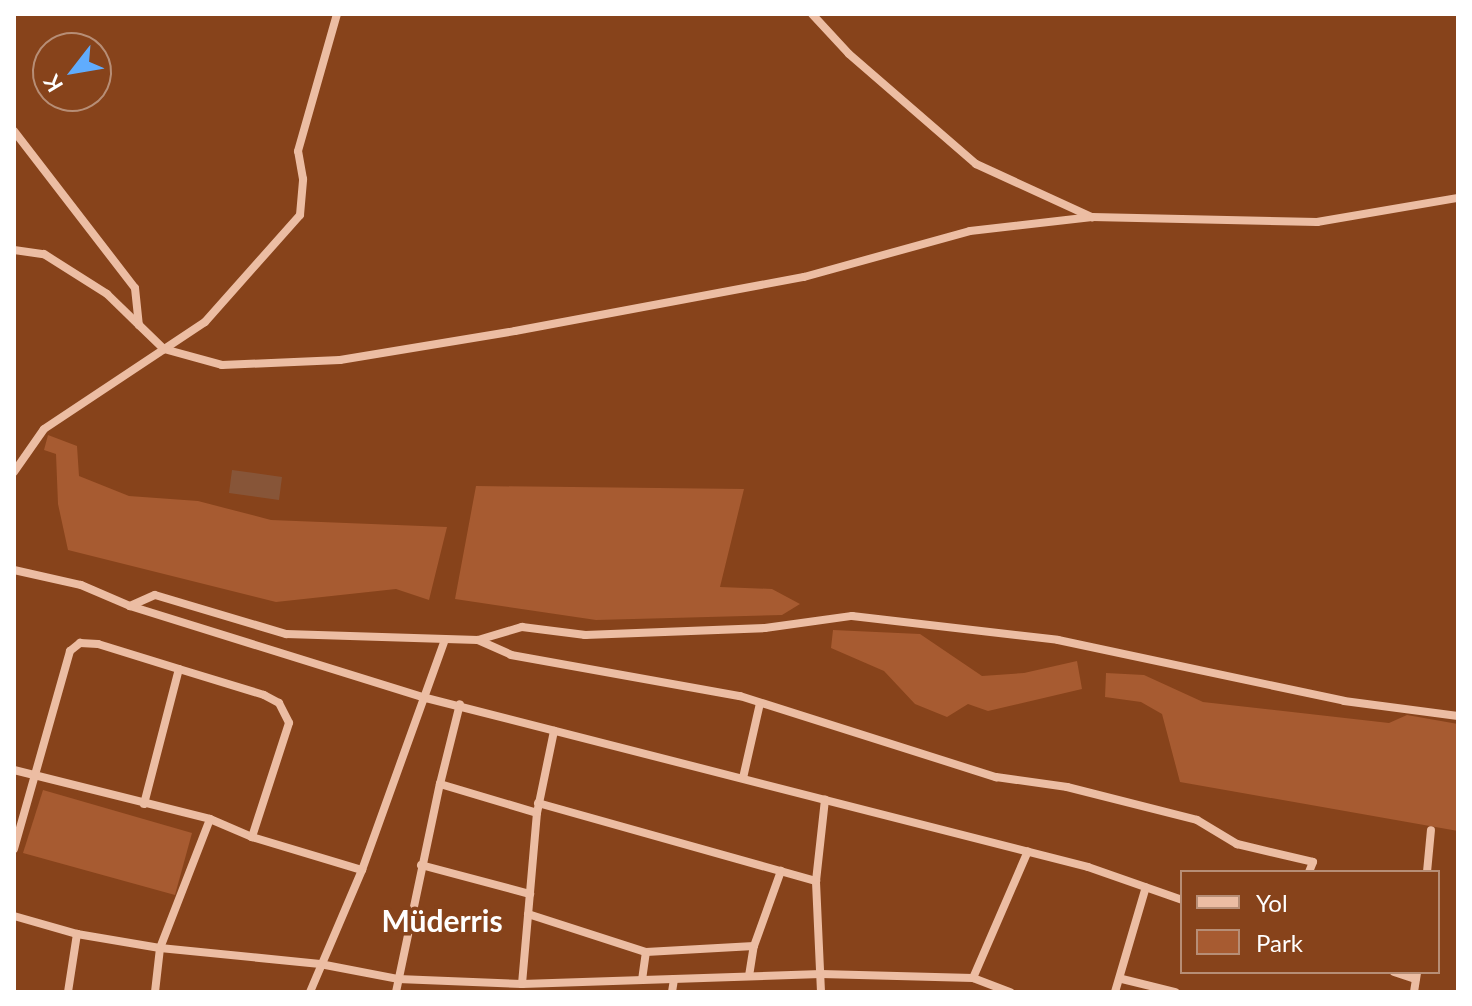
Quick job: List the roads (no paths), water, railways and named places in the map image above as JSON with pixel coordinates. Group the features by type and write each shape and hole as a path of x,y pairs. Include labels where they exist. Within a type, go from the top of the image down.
{"street":[{"path":"14,472 44,429 205,322 300,215 303,179 298,151 337,14"},
{"path":"812,14 849,54 976,164 1092,217"},
{"path":"14,131 135,288 139,325"},
{"path":"14,250 44,254 107,294 164,349 222,365 340,360 804,277 970,231 1092,217 1317,222 1458,198"},
{"path":"14,570 81,585 130,606 426,698 460,704 554,731 1028,851 1180,899"},
{"path":"130,606 155,595 286,634 478,640 522,627 598,634 765,628 852,616 1058,640 1344,701 1458,716"},
{"path":"310,992 362,870 445,639"},
{"path":"478,640 511,655 760,703 996,777 1067,787 1197,820 1237,844 1313,862 1310,870"},
{"path":"14,849 70,651 80,643 98,644 264,695 279,703 289,723 252,837"},
{"path":"144,804 179,669"},
{"path":"743,778 760,703"},
{"path":"396,992 421,865 460,704"},
{"path":"522,984 538,808 554,731"},
{"path":"14,770 210,819 252,837 362,870"},
{"path":"440,784 816,881"},
{"path":"821,992 816,881 825,799"},
{"path":"155,992 160,948 210,819"},
{"path":"1427,870 1431,830"},
{"path":"973,978 1028,851"},
{"path":"421,865 530,894"},
{"path":"749,976 754,946 781,871"},
{"path":"1115,992 1122,979 1146,887"},
{"path":"528,914 646,952 754,946"},
{"path":"14,916 77,934 160,948 320,964 398,979 522,984 821,974 973,978 1006,991"},
{"path":"68,992 77,934"},
{"path":"642,980 646,952"},
{"path":"1414,992 1417,976"},
{"path":"672,992 674,979"},
{"path":"1122,979 1175,992"}],"district":[{"name":"Müderris","path":"442,920"}]}
